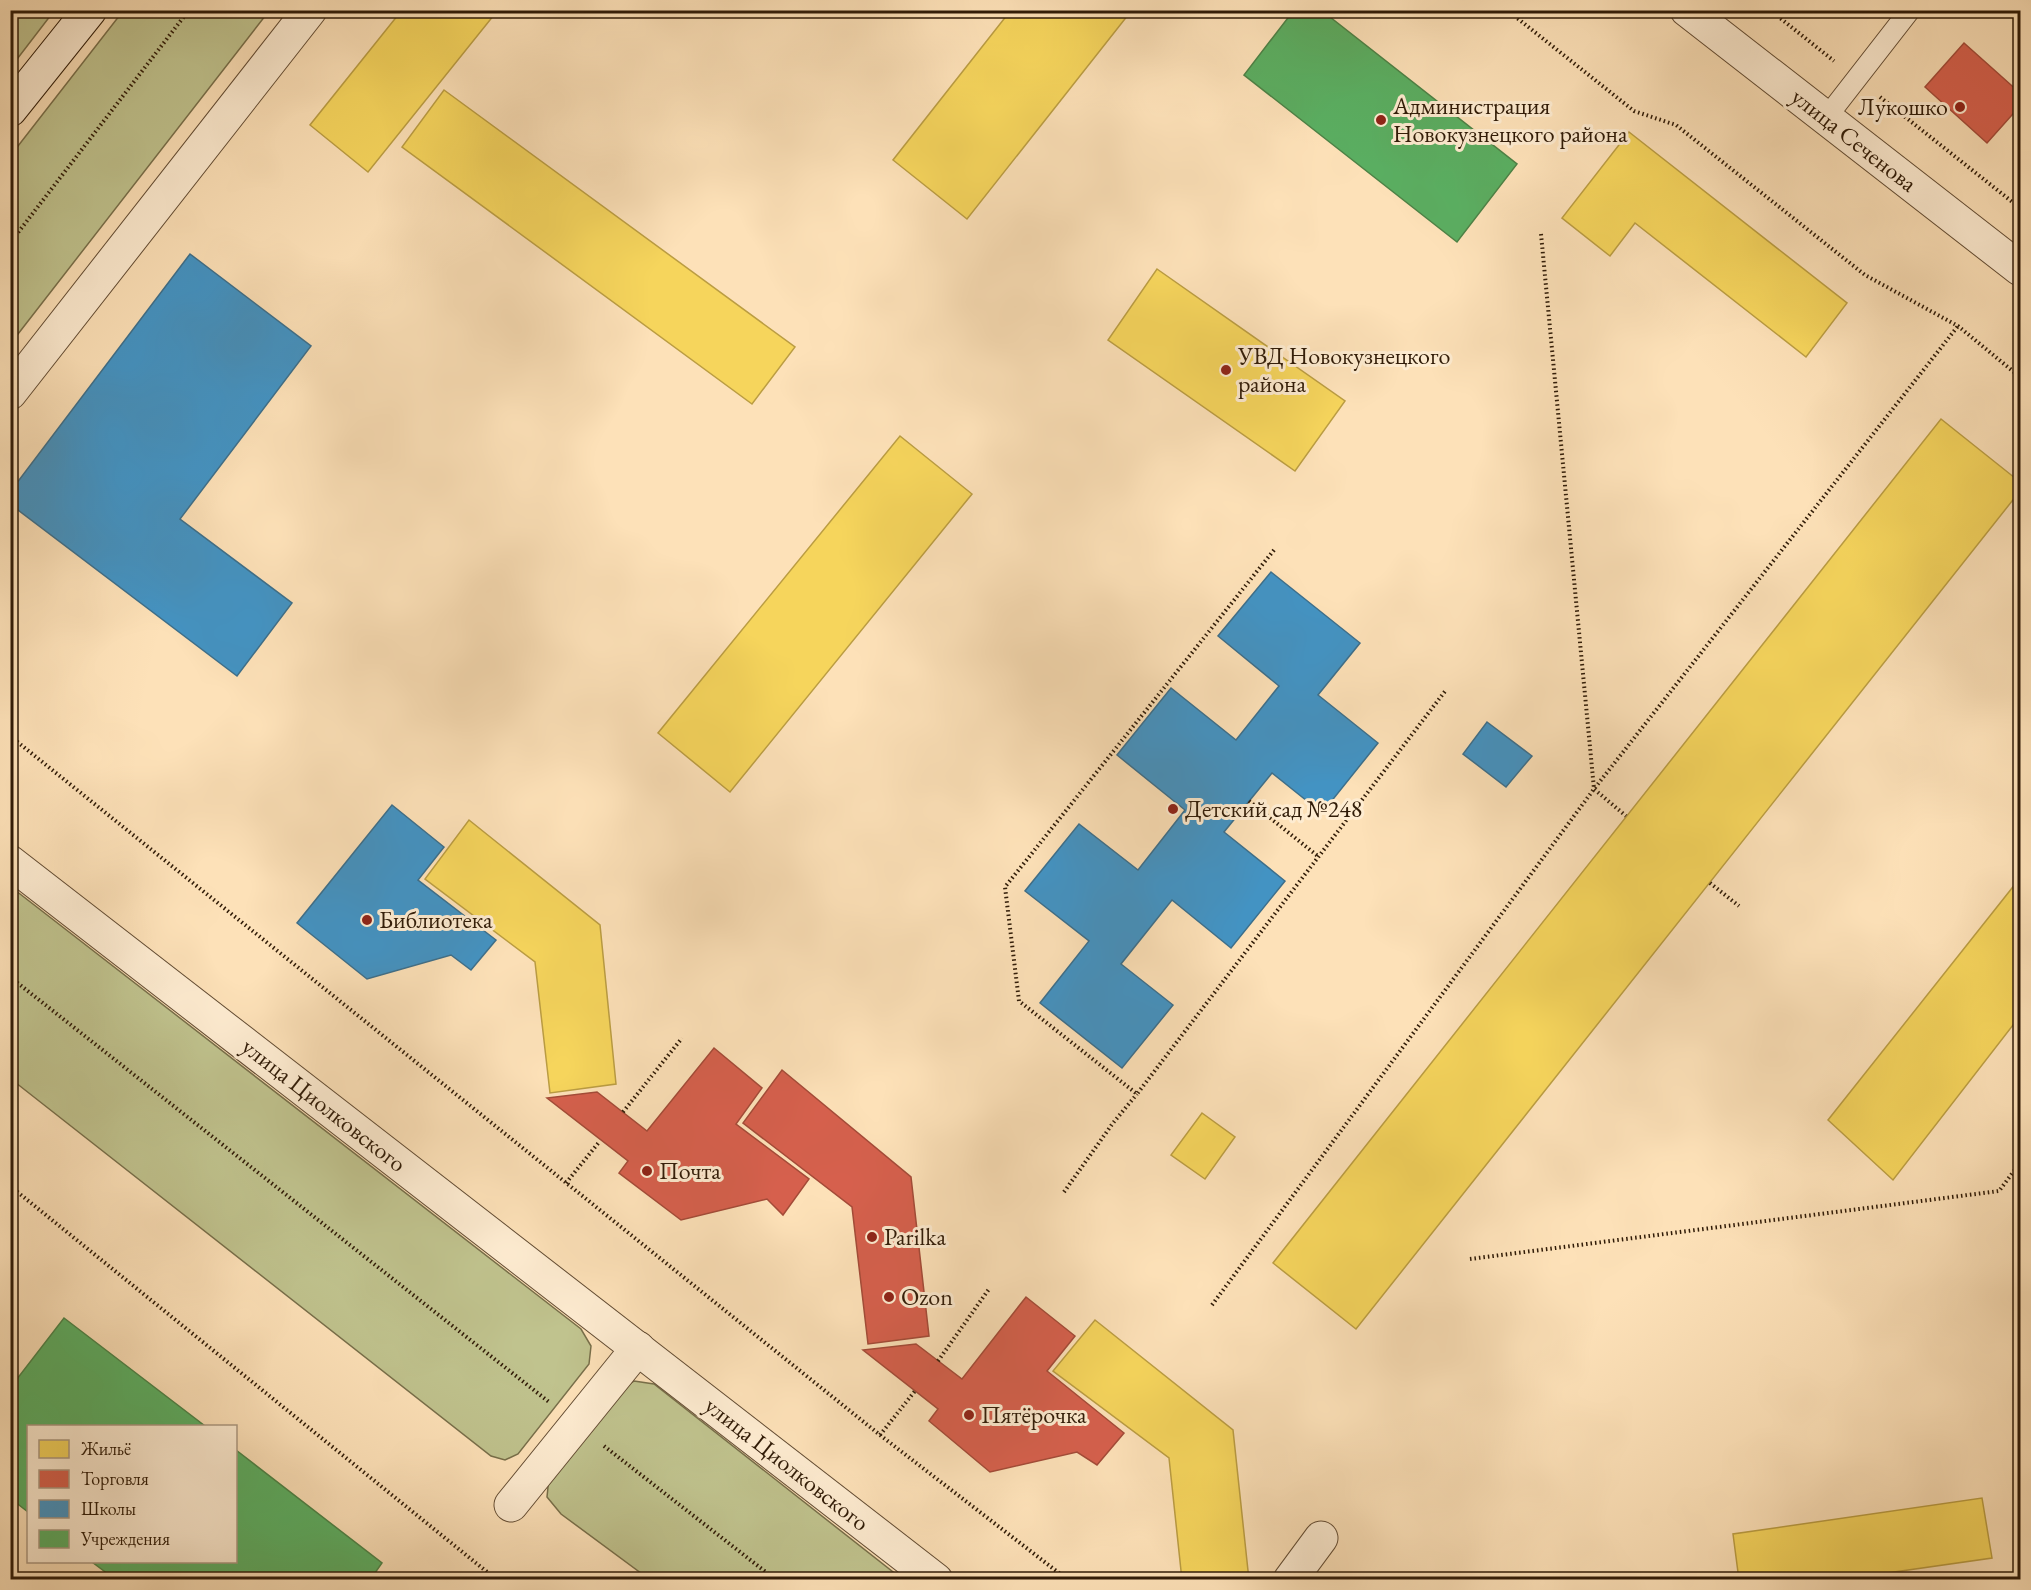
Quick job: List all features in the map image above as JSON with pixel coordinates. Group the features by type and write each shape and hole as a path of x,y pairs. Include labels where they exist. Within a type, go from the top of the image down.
{"street":[{"path":"10,110 90,10"},
{"path":"10,393 310,10"},
{"name":"улица Сеченова","path":"1687,10 2020,269"},
{"name":"улица Циолковского","path":"10,862 936,1580"},
{"path":"512,1505 638,1348"},
{"path":"1290,1580 1321,1538"}],"lane":[{"path":"1826,118 1910,10"}],"path":[{"path":"10,243 189,10"},
{"path":"1507,10 1634,111 1676,125 1865,274 1958,326 2020,377"},
{"path":"1770,10 2020,208"},
{"path":"1541,234 1594,789 1626,816"},
{"path":"1212,1305 1594,789 1958,326"},
{"path":"1137,1094 1019,1001 1005,887 1274,550"},
{"path":"1064,1192 1113,1123 1446,690"},
{"path":"10,736 880,1435 1068,1580"},
{"path":"1249,801 1319,857"},
{"path":"1710,883 1739,906"},
{"path":"10,977 776,1580"},
{"path":"623,1112 682,1038"},
{"path":"566,1183 600,1141"},
{"path":"1470,1259 1999,1191 2020,1163"},
{"path":"10,1186 496,1580"},
{"path":"938,1361 989,1289"},
{"path":"880,1435 915,1391"}],"green space":[{"path":"15,11 54,11 11,67 11,16"},
{"path":"123,11 269,11 11,343 11,155"},
{"path":"11,887 581,1329 591,1346 589,1364 518,1454 505,1460 491,1456 11,1079"},
{"path":"634,1381 654,1384 902,1579 649,1579 561,1514 547,1497 549,1477 618,1390"}],"building: Жильё":[{"path":"402,10 498,10 368,172 310,125"},
{"path":"1011,10 1132,10 967,219 893,160"},
{"path":"444,90 795,347 752,404 402,147"},
{"path":"1629,132 1847,303 1806,357 1635,223 1610,256 1562,218"},
{"name":"УВД Новокузнецкого района","path":"1157,269 1345,401 1295,471 1108,340"},
{"path":"1941,419 2020,482 2020,491 1356,1329 1273,1263"},
{"path":"900,436 972,494 730,792 658,733"},
{"path":"469,820 600,925 616,1084 550,1093 535,962 425,879"},
{"path":"2020,878 2020,1016 1893,1180 1828,1120"},
{"path":"1202,1113 1235,1137 1205,1179 1171,1155"},
{"path":"1095,1320 1233,1430 1249,1580 1182,1580 1169,1458 1053,1371"},
{"path":"1982,1498 1992,1558 1838,1580 1739,1580 1733,1534"}],"building: Торговля":[{"path":"1964,43 2020,93 2020,106 1987,143 1925,87"},
{"path":"714,1048 762,1088 736,1124 809,1179 783,1215 767,1199 681,1220 619,1173 628,1161 547,1098 597,1092 647,1131"},
{"path":"782,1070 911,1177 929,1336 868,1344 852,1207 743,1123"},
{"path":"1026,1297 1075,1336 1047,1371 1124,1433 1097,1465 1077,1452 990,1472 929,1421 938,1409 863,1350 916,1344 962,1379"}],"building: Школы":[{"path":"190,254 311,346 180,519 292,603 237,676 10,504 10,492"},
{"name":"Детский сад №248","path":"1271,572 1360,643 1318,695 1378,743 1322,813 1272,773 1224,832 1285,881 1231,948 1172,900 1121,964 1173,1005 1122,1068 1040,1003 1089,941 1025,891 1079,824 1138,870 1185,810 1117,755 1171,688 1236,740 1279,686 1218,636"},
{"path":"1487,722 1532,756 1506,787 1463,754"},
{"path":"392,805 444,847 418,880 496,940 471,970 451,955 367,979 297,923"}],"building: Учреждения":[{"name":"Администрация Новокузнецкого района","path":"1294,10 1321,10 1517,164 1457,242 1244,75"},
{"path":"64,1318 204,1425 27,1425 27,1511 10,1498 10,1388"},
{"path":"237,1451 382,1563 370,1580 116,1580 93,1563 237,1563"}],"place":[{"name":"Лукошко","path":"1960,107"},
{"name":"Администрация Новокузнецкого района","path":"1381,120"},
{"name":"УВД Новокузнецкого района","path":"1226,370"},
{"name":"Детский сад №248","path":"1173,809"},
{"name":"Библиотека","path":"367,920"},
{"name":"Почта","path":"647,1171"},
{"name":"Parilka","path":"872,1237"},
{"name":"Ozon","path":"889,1297"},
{"name":"Пятёрочка","path":"969,1415"}]}
